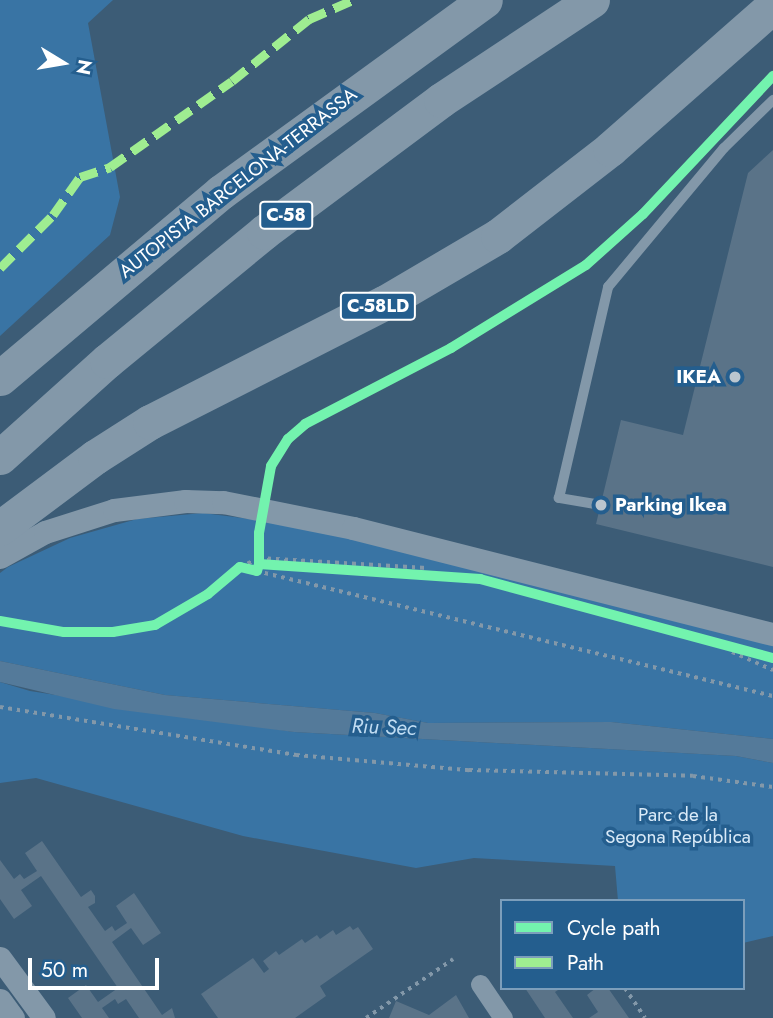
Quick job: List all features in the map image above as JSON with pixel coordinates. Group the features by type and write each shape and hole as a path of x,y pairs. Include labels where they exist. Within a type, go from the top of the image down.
{"highway":[{"name":"AUTOPISTA BARCELONA-TERRASSA","path":"0,378 221,192 485,0"},
{"name":"C-58","path":"0,457 107,361 264,232 441,100 592,0"},
{"name":"C-58LD","path":"0,528 95,457 150,422 384,303 498,236 610,149 773,6"}],"street":[{"path":"0,557 45,533 114,510 185,501 264,509 773,634"},
{"path":"0,958 44,1018"},
{"path":"480,984 503,1018"},
{"path":"0,1000 13,1018"}],"lane":[{"path":"601,505 559,498 608,287 724,148 773,100"}],"path":[{"path":"258,564 264,509"},
{"path":"240,567 258,564 773,696"},
{"path":"0,621 64,632 113,632 155,625 208,594 240,567 258,564 433,572"},
{"path":"773,657 731,643 732,652 773,670"},
{"path":"0,707 296,755 469,770 693,776 773,787"},
{"path":"366,1018 453,959"},
{"path":"626,990 645,1018"}],"green space":[{"path":"0,0 113,0 88,23 120,197 110,235 0,336"},
{"path":"203,513 273,522 477,566 773,646 773,739 611,722 428,723 375,713 165,695 0,661 0,573 8,567 70,538 137,519"},
{"name":"Parc de la Segona República","path":"0,682 30,691 294,732 736,756 773,763 773,936 745,943 745,899 618,899 615,866 474,858 416,868 243,836 36,778 0,783"}],"water":[{"name":"Riu Sec","path":"0,661 165,695 375,713 428,723 611,722 773,739 773,763 736,756 294,732 114,709 0,682"}],"building":[{"name":"IKEA","path":"773,150 773,567 596,524 621,420 683,435 748,173"},
{"path":"42,841 81,897 91,890 95,903 88,907 105,931 112,926 115,931 127,923 116,906 134,893 161,933 143,945 131,928 112,942 162,1015 172,1008 175,1018 139,1018 126,999 118,1004 115,999 102,1008 109,1018 82,1018 68,998 86,985 98,1002 118,988 41,876 21,890 32,906 14,919 0,899 0,860 14,879 20,874 24,879 37,871 25,853"},
{"path":"350,926 353,930 358,927 373,949 320,986 326,996 295,1018 218,1018 201,994 253,958 264,973 269,969 263,961 276,951 279,955 302,939 305,943 317,935 320,939 333,930 336,935"},
{"path":"526,990 558,990 555,992 573,1018 545,1018"},
{"path":"593,990 609,990 629,1018 589,1018 598,1012 587,995"},
{"path":"456,995 469,1018 389,1018 396,1001 429,1015"}],"marked path":[{"path":"0,268 53,215 80,177 110,167 232,81 309,19 353,0"}],"cycle path":[{"path":"259,564 259,533 271,466 288,439 305,424 451,348 586,265 643,214 773,76"},
{"path":"0,621 64,632 113,632 155,625 208,594 240,567 257,571 259,564 480,579 773,658"}],"place":[{"name":"IKEA","path":"735,377"},
{"name":"Parking Ikea","path":"601,505"}]}
